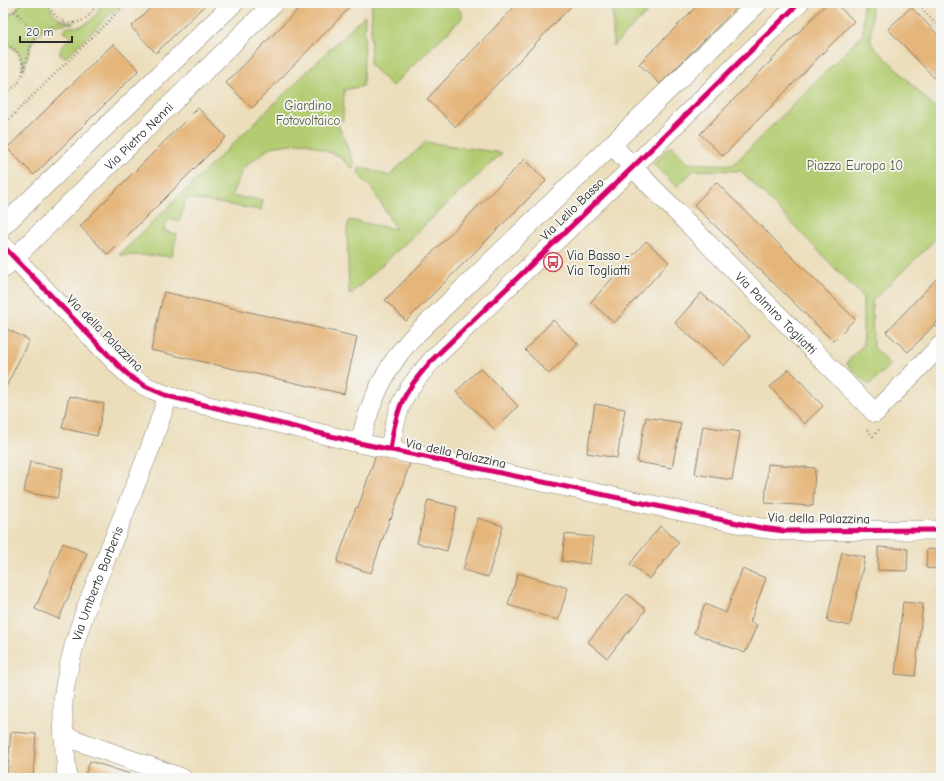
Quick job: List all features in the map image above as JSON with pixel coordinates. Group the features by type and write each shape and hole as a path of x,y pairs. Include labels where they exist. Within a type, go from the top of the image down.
{"street":[{"path":"3,226 234,3"},
{"name":"Via Pietro Nenni","path":"7,257 274,3"},
{"path":"360,443 372,402 388,369 410,340 758,3"},
{"name":"Via Lelio Basso","path":"390,450 394,426 400,406 408,390 434,358 799,3"},
{"name":"Via Palmiro Togliatti","path":"612,145 875,413 941,345"},
{"name":"Via della Palazzina","path":"7,257 132,378 147,388 168,396 390,450 761,528 784,531 941,530"},
{"name":"Via Umberto Barberis","path":"67,778 62,704 65,683 81,623 151,446 168,396"},
{"path":"64,736 182,778"}],"path":[{"path":"3,18 15,11 20,3"},
{"path":"49,3 52,12 58,18 66,22 74,22"},
{"path":"3,92 8,91 17,85 22,76 31,46 37,35 48,27 82,20 89,16 96,3"},
{"path":"3,125 127,3"},
{"path":"916,3 941,29"},
{"path":"15,11 37,35"},
{"path":"3,44 11,46 21,56 24,70"},
{"path":"935,327 941,322"},
{"path":"861,425 873,436 884,425"}],"green space":[{"path":"20,3 49,3 50,8 55,15 65,21 74,23 51,26 38,34 33,40 24,70 22,60 18,53 12,47 3,44 3,17 13,12"},
{"path":"101,3 122,3 67,56 64,57 60,55 62,46 71,37 70,35 64,33 64,29 88,23 96,14"},
{"path":"372,3 453,3 462,13 462,18 392,86 370,65"},
{"path":"613,3 657,3 613,46"},
{"name":"Piazza Europa 10","path":"863,3 872,3 871,43 941,114 941,234 872,301 873,347 890,365 869,385 846,363 863,345 863,297 741,171 694,170 677,187 653,164 671,145 688,163 733,165 863,34"},
{"name":"Giardino Fotovoltaico","path":"365,15 363,86 344,90 343,120 337,122 354,163 353,169 339,156 304,142 271,147 243,168 231,196 263,200 261,210 186,198 180,221 167,219 164,231 177,234 172,256 119,255"},
{"path":"426,142 502,153 351,294 349,293 347,230 349,220 396,229 373,190 358,174 360,167 390,176"}],"building":[{"path":"155,3 207,3 156,53 131,27"},
{"path":"304,3 354,3 252,108 226,83"},
{"path":"518,3 574,3 456,127 427,99"},
{"path":"700,3 741,3 660,84 639,64"},
{"path":"827,3 835,3 854,21 723,156 700,134"},
{"path":"911,7 941,38 941,85 888,29"},
{"path":"113,44 139,70 34,175 7,148"},
{"path":"198,108 226,137 108,255 80,226"},
{"path":"525,159 546,181 406,321 385,300"},
{"path":"716,182 855,319 833,341 694,205"},
{"path":"646,241 669,262 614,323 591,302"},
{"path":"941,274 941,318 908,352 886,332"},
{"path":"164,292 357,337 344,394 151,350"},
{"path":"701,293 750,336 724,366 675,323"},
{"path":"553,320 578,344 549,374 525,350"},
{"path":"3,327 29,340 3,393"},
{"path":"480,368 518,406 495,430 456,392"},
{"path":"789,369 823,406 804,424 770,387"},
{"path":"69,396 104,404 97,436 62,428"},
{"path":"595,404 625,409 617,458 587,453"},
{"path":"646,417 681,423 672,468 637,462"},
{"path":"703,426 740,432 732,480 695,474"},
{"path":"377,451 410,463 371,573 337,562 356,507 358,508"},
{"path":"30,462 63,468 57,498 24,492"},
{"path":"768,464 815,468 813,506 765,503"},
{"path":"428,500 457,507 447,551 417,543"},
{"path":"478,518 503,526 488,577 463,570"},
{"path":"660,526 679,542 650,579 630,564"},
{"path":"565,534 593,537 590,564 562,561"},
{"path":"63,543 87,553 59,619 35,609"},
{"path":"878,547 908,549 907,571 878,570"},
{"path":"927,549 941,550 941,569 926,568"},
{"path":"842,552 865,557 850,626 827,621"},
{"path":"742,569 766,578 750,622 757,625 745,653 694,633 705,604 726,613"},
{"path":"518,573 568,588 558,620 508,605"},
{"path":"627,594 646,610 607,658 588,642"},
{"path":"903,602 923,604 915,676 895,674"},
{"path":"11,732 36,734 33,778 7,778"},
{"path":"90,761 130,774 128,778 84,778"}],"cycle path":[{"path":"390,450 395,423 406,393 434,358 633,167 799,3"},
{"path":"3,246 122,369 132,378 147,387 168,396 359,443 761,528 785,531 941,530"}],"place":[{"name":"Via Basso - Via Togliatti","path":"553,262"}]}
